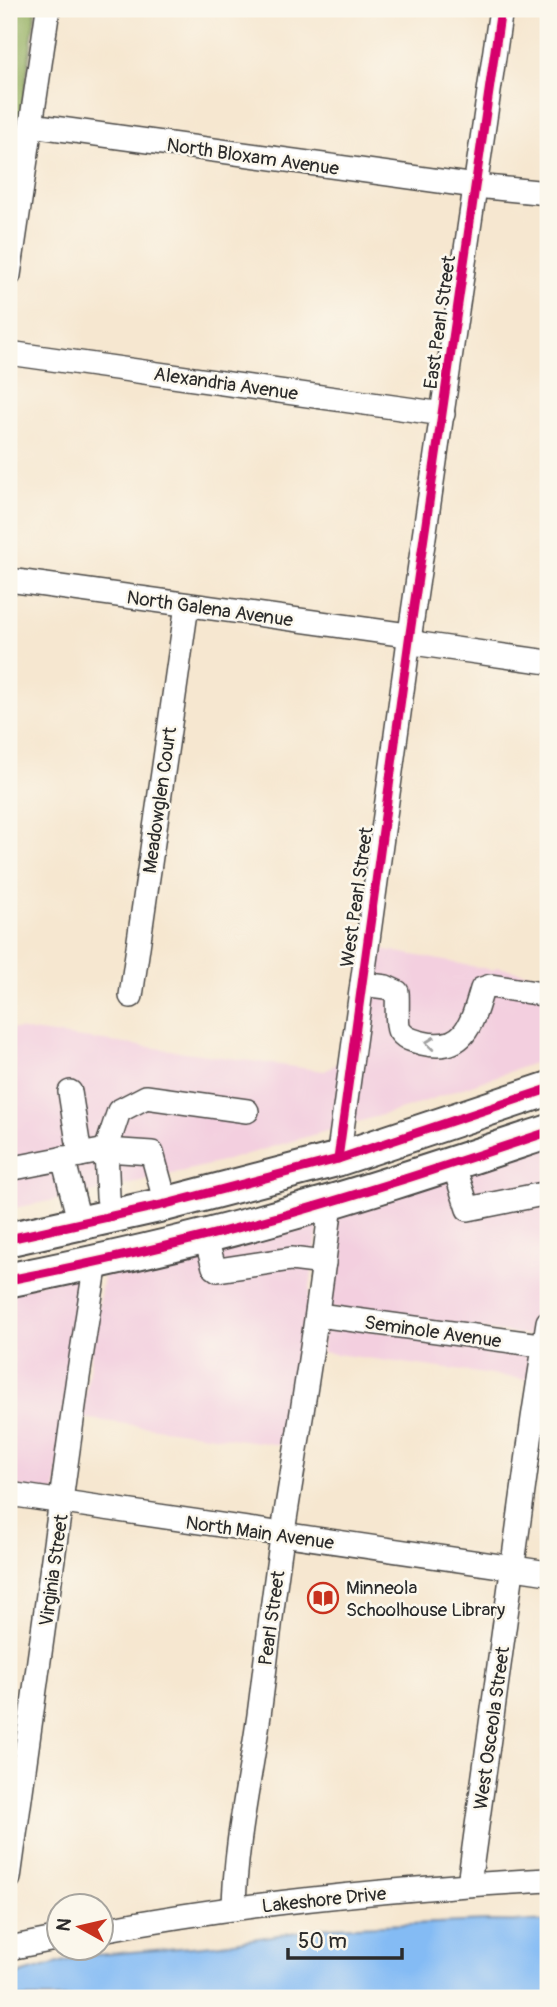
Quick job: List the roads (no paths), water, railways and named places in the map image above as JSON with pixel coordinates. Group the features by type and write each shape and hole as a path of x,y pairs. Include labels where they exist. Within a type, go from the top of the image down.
{"highway":[{"path":"9,1239 166,1204 338,1159 548,1089"},
{"path":"9,1280 265,1221 548,1132"},
{"path":"331,1202 358,1172 403,1138"},
{"path":"265,1221 309,1190 338,1159"}],"street":[{"path":"9,275 48,9"},
{"name":"East Pearl Street","path":"409,640 501,9"},
{"name":"North Bloxam Avenue","path":"31,125 548,194"},
{"name":"Alexandria Avenue","path":"9,353 443,414"},
{"name":"North Galena Avenue","path":"9,580 400,634 421,644 548,662"},
{"name":"Meadowglen Court","path":"131,996 187,605"},
{"name":"West Pearl Street","path":"338,1159 409,640"},
{"path":"362,984 386,987 397,992 397,1027 406,1038 426,1044 449,1044 465,1034 482,989 491,986 548,995"},
{"path":"70,1092 72,1157 80,1224"},
{"path":"112,1217 108,1197 106,1150 118,1111 146,1097 247,1111"},
{"path":"9,1168 106,1150 152,1153 166,1204"},
{"path":"453,1163 468,1209 548,1192"},
{"name":"Pearl Street","path":"234,1909 234,1886 244,1807 282,1535 318,1315 331,1202"},
{"path":"205,1236 214,1267 218,1270 291,1259 324,1263"},
{"name":"Virginia Street","path":"9,1878 96,1262"},
{"name":"Seminole Avenue","path":"318,1315 546,1346"},
{"name":"West Osceola Street","path":"469,1884 548,1322"},
{"name":"North Main Avenue","path":"9,1494 548,1573"},
{"name":"Lakeshore Drive","path":"116,1928 334,1896 548,1880"},
{"path":"9,1948 46,1941"}],"water":[{"path":"489,1921 548,1922 548,1998 9,1998 9,1977 62,1962 116,1962 116,1953 215,1945 329,1927"}],"place":[{"name":"Minneola Schoolhouse Library","path":"323,1598"}]}
